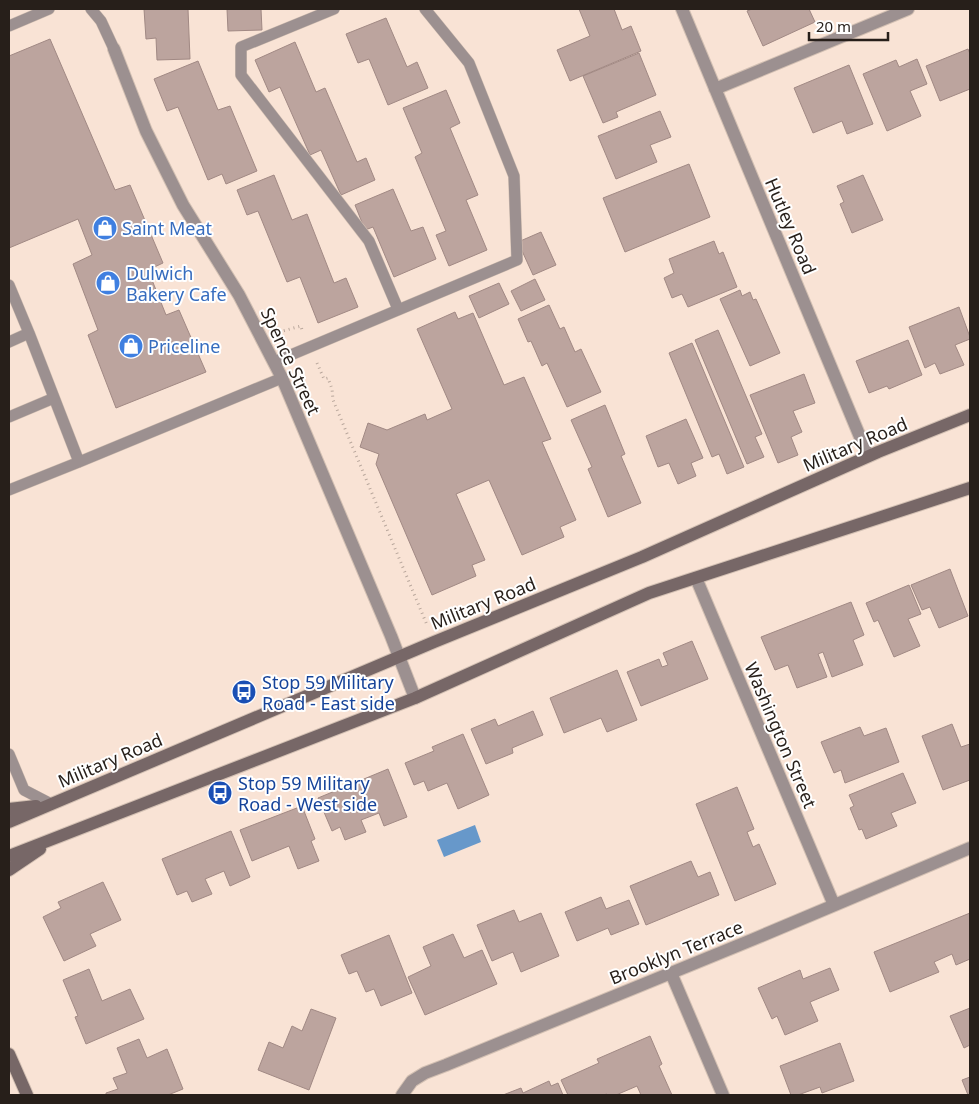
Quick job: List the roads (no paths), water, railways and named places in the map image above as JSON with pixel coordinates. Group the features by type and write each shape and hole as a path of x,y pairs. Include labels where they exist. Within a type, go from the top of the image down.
{"street":[{"name":"Hutley Road","path":"682,9 868,456"},
{"path":"716,89 908,9"},
{"name":"Spence Street","path":"114,49 146,130 183,205 239,294 282,378 415,698"},
{"name":"Military Road","path":"9,822 434,642 642,557 868,456 970,415"},
{"path":"9,856 415,698 649,593 970,488"},
{"name":"Washington Street","path":"696,578 834,906"},
{"path":"9,809 51,804"},
{"path":"9,870 61,835"},
{"name":"Brooklyn Terrace","path":"402,1095 412,1081 425,1073 834,906 970,848"},
{"path":"671,973 723,1095"},
{"path":"9,1054 27,1095"}],"lane":[{"path":"9,26 48,9"},
{"path":"91,9 102,21 114,49"},
{"path":"334,9 241,47 241,75 369,241 398,310"},
{"path":"274,362 517,260 514,176 469,63 425,9"},
{"path":"9,285 80,462"},
{"path":"9,342 29,333"},
{"path":"9,490 282,378"},
{"path":"9,416 54,398"},
{"path":"9,754 24,790 51,804"}],"water":[{"path":"475,825 481,842 444,857 437,840"}],"place":[{"name":"Saint Meat","path":"105,228"},
{"name":"Dulwich Bakery Cafe","path":"108,283"},
{"name":"Priceline","path":"131,346"},
{"name":"Stop 59 Military Road - East side","path":"244,692"},
{"name":"Stop 59 Military Road - West side","path":"220,793"}]}
